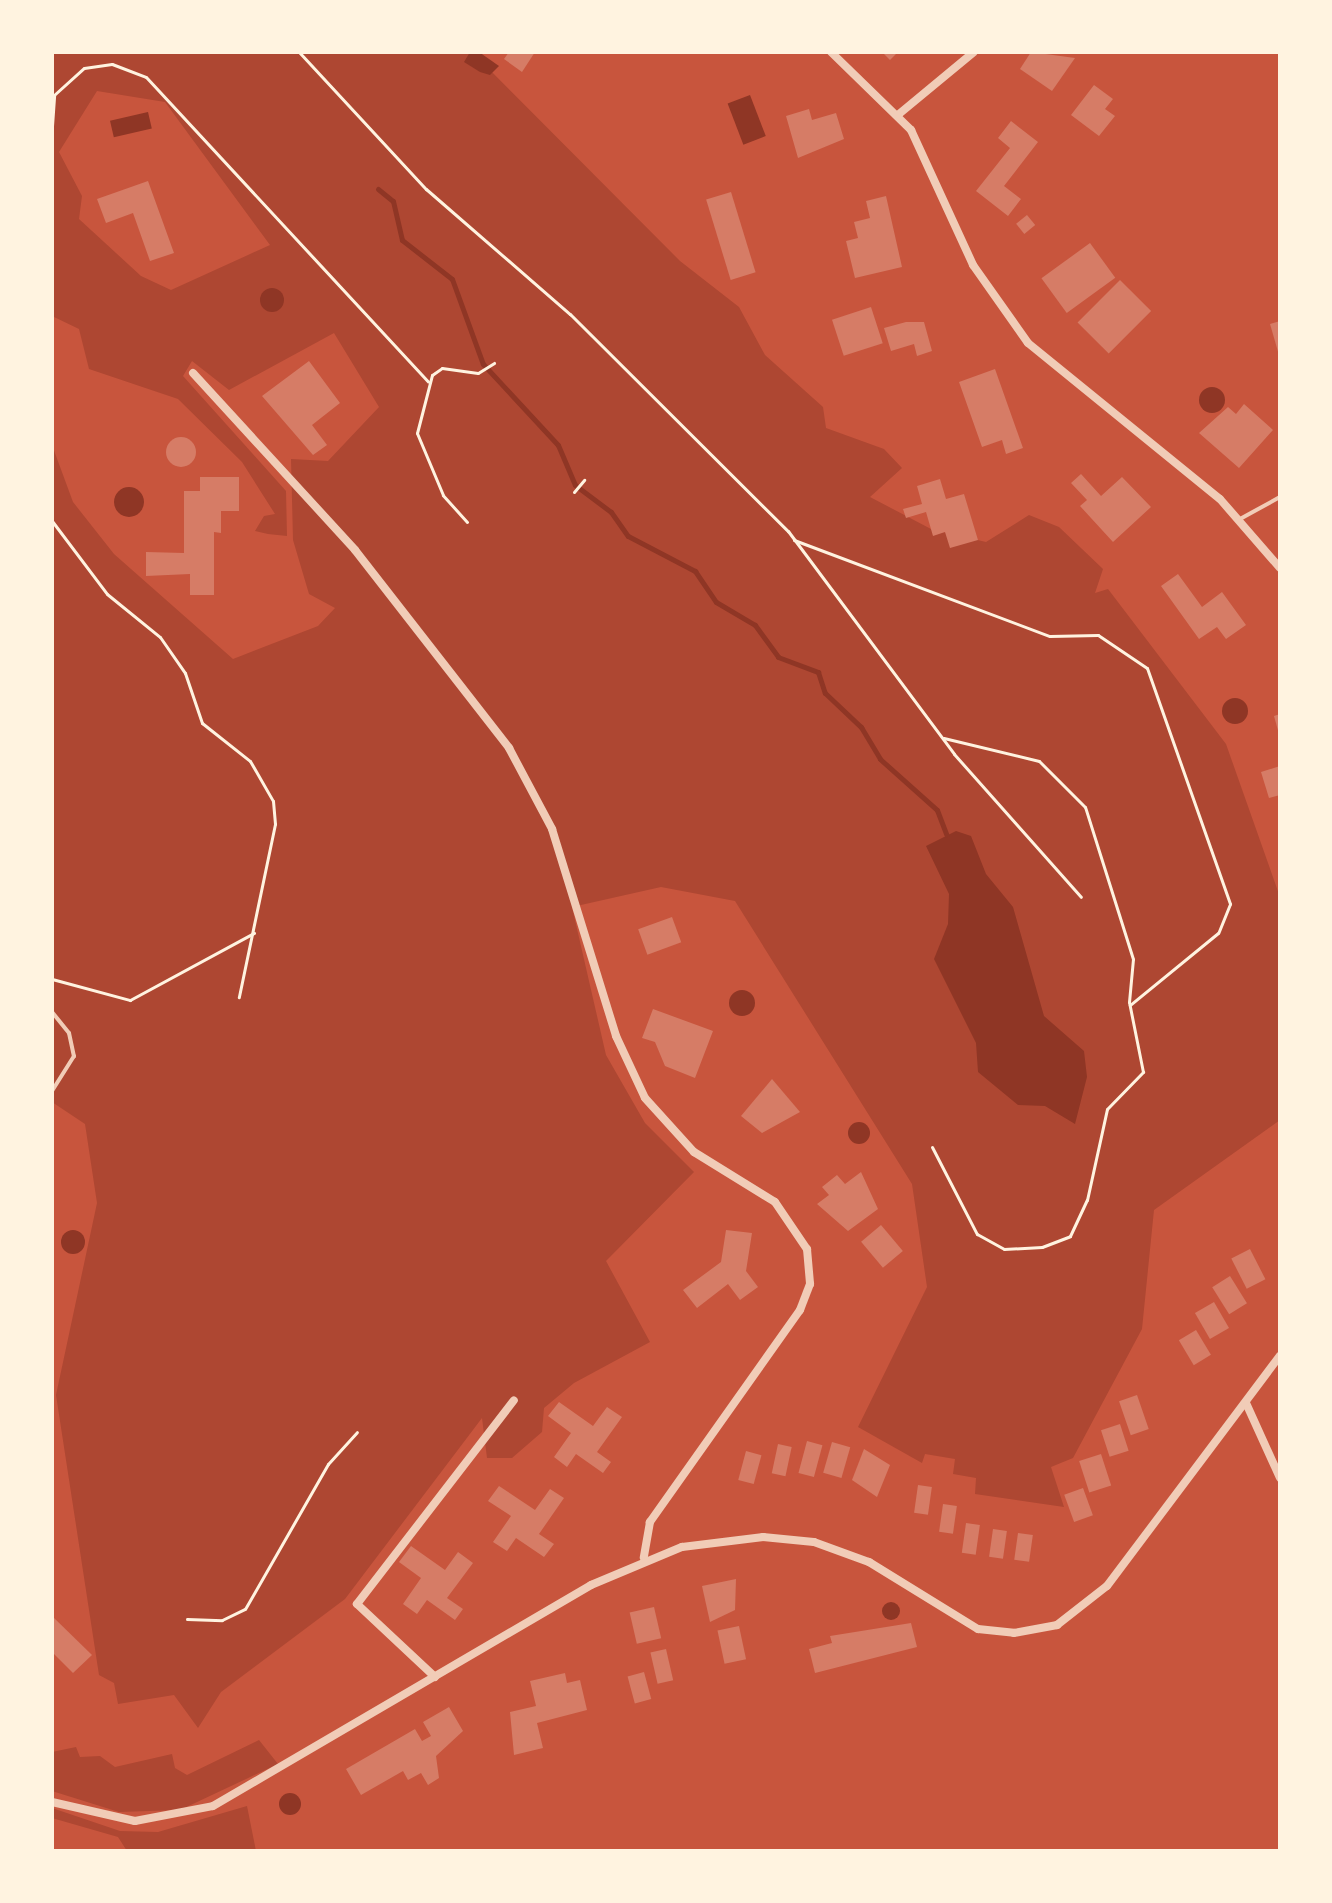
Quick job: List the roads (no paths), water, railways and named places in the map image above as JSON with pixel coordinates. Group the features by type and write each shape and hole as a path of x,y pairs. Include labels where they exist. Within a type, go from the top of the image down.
{"street":[{"path":"831,52 899,114 973,265 1028,343 1239,519 1280,568"},
{"path":"899,114 974,52"},
{"path":"193,373 355,550 509,748 552,829 616,1036 645,1098 694,1152 775,1202 807,1249 810,1284 800,1310 650,1522 644,1557"},
{"path":"52,1802 114,1820 202,1810 644,1557 749,1538 814,1542 869,1562 970,1626 1005,1634 1046,1629 1076,1615 1107,1586 1280,1356"},
{"path":"435,1677 357,1604 514,1400"},
{"path":"1246,1403 1280,1478"}],"lane":[{"path":"1239,519 1280,497"},
{"path":"52,1012 69,1033 74,1056 52,1091"}],"waterway":[{"path":"378,189 393,201 402,240 452,279 483,364 558,445 575,485 611,512 628,536 695,571 716,602 755,625 778,657 818,672 825,693 861,727 880,759 937,810 946,834"}]}
